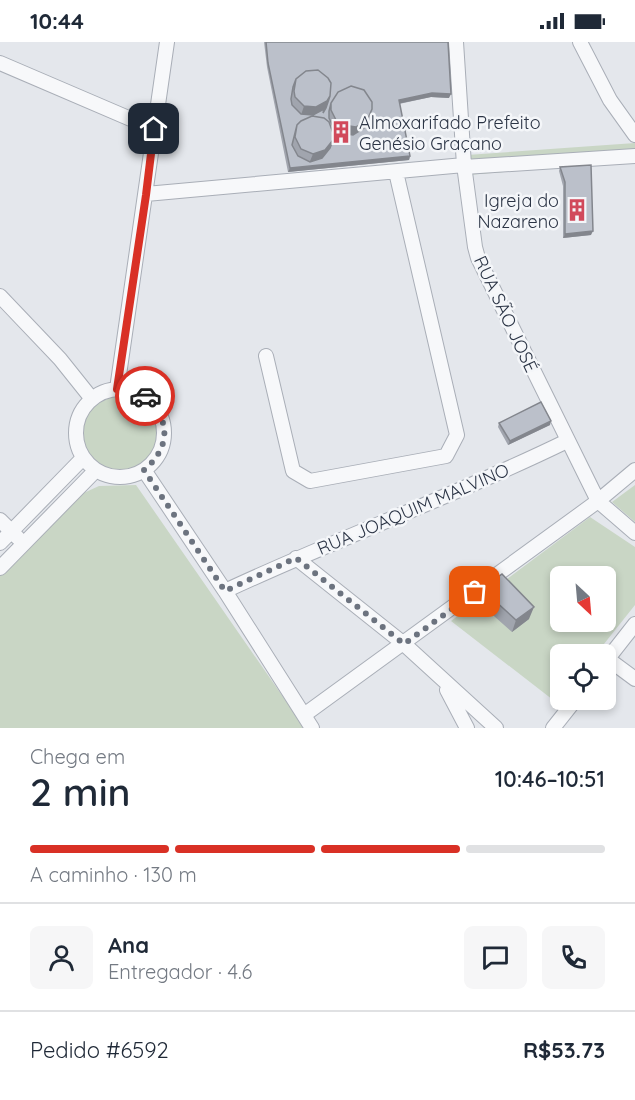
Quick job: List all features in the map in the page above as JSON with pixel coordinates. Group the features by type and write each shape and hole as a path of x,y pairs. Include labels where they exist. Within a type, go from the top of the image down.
{"street":[{"path":"117,389 167,42"},
{"name":"RUA SÃO JOSÉ","path":"456,42 464,166 478,258 598,501"},
{"path":"580,42 610,100 635,135"},
{"path":"0,63 154,129"},
{"path":"146,195 396,171 635,156"},
{"path":"266,356 293,471 298,475 310,481 446,456 457,435 396,171"},
{"path":"0,296 60,359 92,399"},
{"path":"117,389 131,390 145,396 155,406 162,419 165,433 162,448 155,460 144,470 132,476 107,476 83,458 78,447 76,427 83,408 104,392 117,389"},
{"name":"RUA JOAQUIM MALVINO","path":"225,591 296,558 469,488 567,441"},
{"path":"0,543 83,458"},
{"path":"0,568 96,470"},
{"path":"144,470 225,591 312,728"},
{"path":"304,716 598,501 635,470"},
{"path":"598,501 635,533"},
{"path":"0,520 24,544"},
{"path":"296,558 404,644 496,728"},
{"path":"616,648 635,624"},
{"path":"616,666 635,679"},
{"path":"443,681 466,728"},
{"path":"553,728 567,710"}],"green space":[{"path":"635,143 635,161 468,175 467,155"},
{"path":"119,397 133,400 146,408 154,421 157,435 154,449 146,462 133,470 119,473 105,470 92,462 84,449 81,435 84,421 92,408 105,400"},
{"path":"136,485 303,728 0,728 0,573 77,496 99,486"},
{"path":"635,485 635,522 612,502"},
{"path":"590,517 635,547 635,605 616,629 616,566 550,566 550,632 614,632 604,644 550,644 550,698 451,621"}],"building":[{"name":"Almoxarifado Prefeito Genésio Graçano","path":"266,42 448,42 451,94 432,93 399,100 410,156 290,168 268,63","holes":["318,70 331,83 326,108 323,113 324,109 313,115 301,114 292,105 291,99 296,79 306,71","351,86 364,90 372,102 372,109 364,128 353,135 340,133 334,129 329,118 331,103 338,92","312,116 324,118 329,122 333,140 322,158 310,162 298,156 292,145 297,125"]},
{"path":"318,70 331,83 330,96 327,101 316,107 304,106 295,97 296,79 306,71"},
{"path":"351,86 364,90 372,102 367,121 356,127 337,122 331,110 331,103 338,92"},
{"path":"312,116 324,118 329,122 333,133 333,140 325,150 313,154 301,149 295,137 297,125"},
{"name":"Igreja do Nazareno","path":"591,165 593,231 565,234 565,182 560,167"},
{"path":"541,402 551,421 510,441 499,423"},
{"path":"502,574 534,607 516,620 482,589"}],"way so far":[{"path":"145,396 155,406 162,419 165,433 162,448 155,460 144,470 225,591 296,558 404,644 475,592"}],"place":[{"name":"Almoxarifado Prefeito Genésio Graçano","path":"341,132"},
{"name":"Igreja do Nazareno","path":"577,210"}],"route":[{"path":"145,396 131,390 117,389 154,129"}]}
